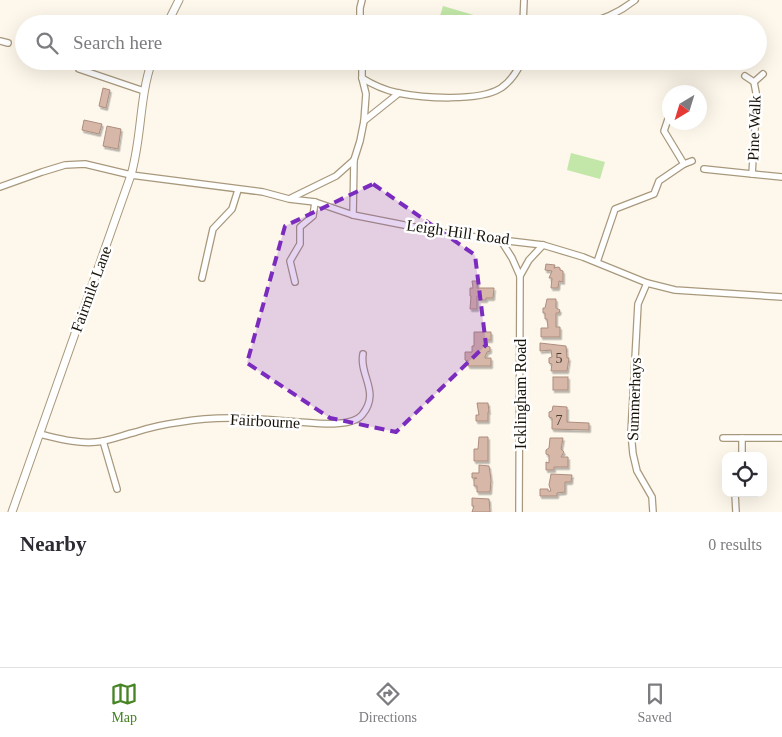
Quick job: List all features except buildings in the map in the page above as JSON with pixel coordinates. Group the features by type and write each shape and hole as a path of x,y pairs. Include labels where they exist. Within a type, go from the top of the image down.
{"street":[{"path":"172,15 179,0"},
{"path":"360,15 362,0"},
{"path":"524,0 525,15"},
{"path":"610,15 624,9 635,0"},
{"path":"0,41 8,43"},
{"path":"82,70 144,91"},
{"name":"Fairmile Lane","path":"12,512 131,174 138,151 144,91 150,70"},
{"path":"353,214 354,160 364,121 366,94 362,70"},
{"path":"362,78 376,86 399,93 436,97 486,95 501,88 514,76 517,70"},
{"name":"Pine Walk","path":"754,82 763,74"},
{"name":"Pine Walk","path":"746,76 754,82 757,98 752,174"},
{"path":"364,121 379,107 399,93"},
{"path":"665,130 664,132 684,164"},
{"path":"289,199 336,176 354,160"},
{"path":"597,262 615,209 654,194 659,181 684,164 692,161"},
{"name":"Leigh Hill Road","path":"0,187 65,165 85,164 131,174 263,192 289,199 315,202 353,214 450,234 543,245 597,262 647,284 675,290 782,297"},
{"name":"Pine Walk","path":"704,169 782,177"},
{"path":"202,278 213,229 232,209 238,190"},
{"path":"295,282 290,261 300,244 300,227 313,216 315,202"},
{"name":"Icklingham Road","path":"500,239 512,258 520,276 519,512"},
{"path":"520,276 529,260 543,245"},
{"name":"Summerhays","path":"647,284 638,304 631,433 637,471 652,496 652,512"},
{"name":"Fairbourne","path":"39,434 93,443 103,442 142,430 214,418 241,418 332,425 354,420 362,416 371,392 361,364 363,354"},
{"path":"723,438 782,438"},
{"path":"742,438 742,452"},
{"path":"103,442 117,489"},
{"path":"735,497 736,512"}],"highlighted area":[{"path":"373,184 475,255 486,345 396,432 330,418 247,363 285,226"}],"green space":[{"path":"443,6 474,15 440,15"},
{"path":"571,153 605,162 600,179 567,170"}]}
